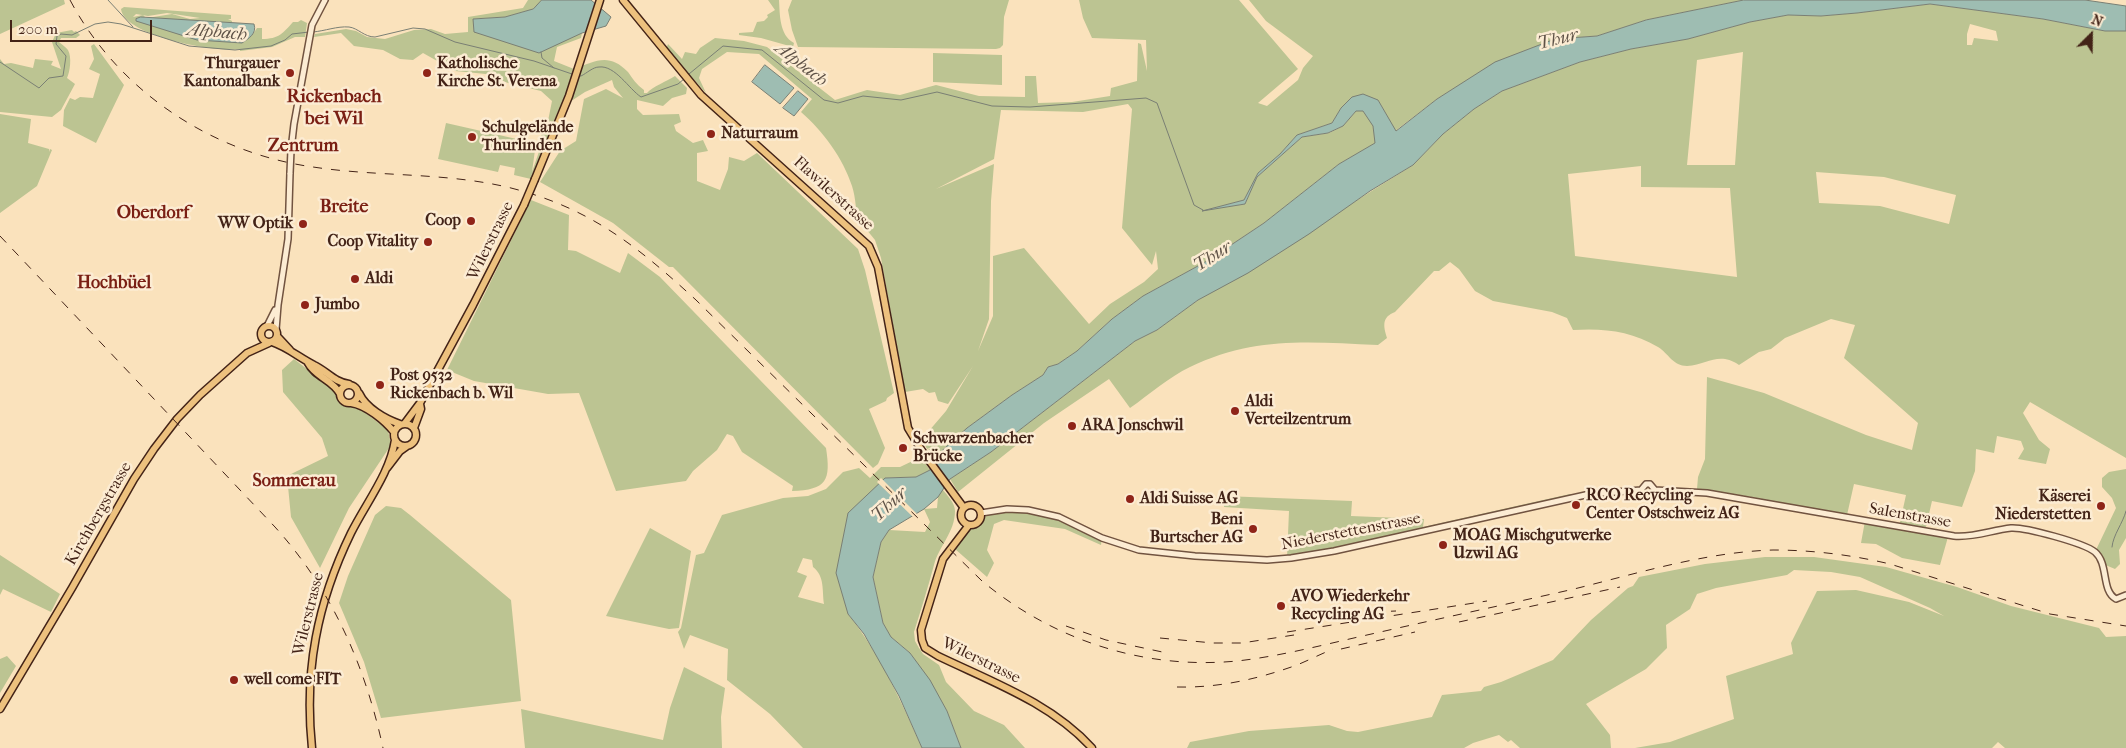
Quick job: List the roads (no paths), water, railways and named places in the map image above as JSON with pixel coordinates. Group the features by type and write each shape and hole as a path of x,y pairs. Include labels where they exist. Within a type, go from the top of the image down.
{"main road":[{"name":"Wilerstrasse","path":"403,424 420,403 493,268 524,205 569,96 600,0"},
{"name":"Flawilerstrasse","path":"623,0 701,94 869,246 878,267 906,422 914,439 964,508"},
{"path":"290,350 272,326 262,329 261,335 264,341 290,350 338,382 356,387 363,401 385,418 414,428 416,438 408,445 401,445 395,440 394,432 384,422 363,407 342,400 337,389 310,368 308,363"},
{"path":"270,342 277,333"},
{"name":"Kirchbergstrasse","path":"0,709 76,582 134,479 172,424 213,383 247,353 261,335"},
{"name":"Kirchbergstrasse","path":"247,353 270,342"},
{"path":"340,394 343,387 349,384"},
{"path":"350,403 357,400 359,393"},
{"name":"Wilerstrasse","path":"414,428 421,409 420,403"},
{"path":"394,432 403,424"},
{"name":"Wilerstrasse","path":"312,748 309,706 310,669 323,603 342,551 386,468 395,440"},
{"name":"Wilerstrasse","path":"386,468 400,451 408,445"},
{"path":"964,508 969,504 975,505 980,509 981,513"},
{"name":"Wilerstrasse","path":"964,508 961,515 966,523"},
{"name":"Wilerstrasse","path":"966,523 978,522 981,513"},
{"name":"Wilerstrasse","path":"966,523 956,542 943,559 923,625 921,637 925,648 1033,702 1072,729 1092,748"}],"street":[{"path":"277,333 278,305 288,239 291,150 294,124 312,25 324,0"},
{"path":"267,326 278,305"},
{"path":"1646,484 1650,484 1655,490 1653,496 1648,498 1644,497 1641,490 1646,484"},
{"name":"Niederstettenstrasse","path":"981,513 1007,508 1028,510 1059,517 1102,538 1140,550 1190,556 1267,560 1291,558 1334,550 1590,494 1641,490"},
{"name":"Salenstrasse","path":"1655,490 1707,493 1954,536 1970,536 2014,528 2058,537 2095,552 2106,573 2109,593 2116,599 2126,595"}],"water":[{"path":"542,0 591,0 611,17 606,26 582,33 539,53 474,32 473,19 505,17 533,9"},
{"name":"Thur","path":"1744,0 2085,0 2126,6 2126,31 2105,31 2043,19 1930,4 1821,16 1788,15 1750,22 1688,39 1631,49 1580,62 1502,91 1474,109 1443,134 1413,165 1370,191 1309,234 1248,273 1198,300 1157,330 1135,341 991,452 950,479 938,497 924,509 889,530 881,542 873,577 883,623 891,637 910,653 930,680 947,711 961,748 922,748 899,696 864,634 848,614 836,573 848,513 885,478 916,477 930,470 934,458 967,428 1043,375 1048,367 1058,364 1077,351 1112,319 1143,296 1207,261 1264,223 1339,164 1375,143 1373,126 1363,111 1356,111 1343,126 1328,133 1302,137 1257,177 1245,204 1202,211 1244,200 1258,173 1280,154 1297,135 1332,123 1341,108 1352,97 1363,94 1378,100 1396,131 1437,99 1495,62 1555,39 1597,36 1646,20"},
{"path":"141,17 254,24 255,27 252,35 242,43 197,40 136,21 136,19"},
{"path":"765,65 794,88 780,104 752,82"},
{"path":"798,91 808,99 794,116 783,108"}],"waterway":[{"path":"108,0 133,27"},
{"name":"Alpbach","path":"0,62 39,88 49,78 63,76 66,56 56,44 57,36 61,34 72,35 95,24 108,22 121,24 189,46 235,50 271,46 285,40 292,34 309,32"},
{"name":"Alpbach","path":"313,32 349,27 368,36 375,37 413,28 425,29 455,42 534,61 572,74"},
{"name":"Alpbach","path":"689,74 723,46 762,50 824,100 838,103 863,96 901,100 937,92 992,106 1030,107 1146,98 1157,103 1194,205 1203,210"},
{"path":"541,52 542,58 554,68"},
{"name":"Alpbach","path":"579,76 594,68 605,67 616,74 641,97 678,84 684,79"},
{"path":"2112,547 2126,511"}],"railway":[{"path":"70,0 90,33 114,63 141,89 172,112 204,132 239,148 276,160 313,167 462,179 511,188 565,206 611,231 653,263 696,300 982,581 1010,602 1039,620 1069,635 1101,646 1134,655 1168,661 1202,663 1254,659 1549,595 1698,559 1773,550 1818,552 1890,564 2050,614 2126,626"},
{"path":"0,236 275,527 295,551 313,576 344,630 367,687 383,748"},
{"path":"1459,622 1620,587"},
{"path":"1287,632 1487,601"},
{"path":"1373,612 1396,611"},
{"path":"1066,626 1106,640 1167,653"},
{"path":"1341,649 1415,632"},
{"path":"1160,638 1213,643 1242,643 1294,635"},
{"path":"1177,687 1208,686 1253,678 1297,665 1333,649"}],"place":[{"name":"Thurgauer Kantonalbank","path":"290,73"},
{"name":"Katholische Kirche St. Verena","path":"427,73"},
{"name":"Naturraum","path":"711,134"},
{"name":"Schulgelände Thurlinden","path":"472,137"},
{"name":"Coop","path":"471,221"},
{"name":"WW Optik","path":"303,224"},
{"name":"Coop Vitality","path":"428,242"},
{"name":"Aldi","path":"355,279"},
{"name":"Jumbo","path":"305,305"},
{"name":"Post 9532 Rickenbach b. Wil","path":"380,385"},
{"name":"Aldi Verteilzentrum","path":"1235,411"},
{"name":"ARA Jonschwil","path":"1072,426"},
{"name":"Schwarzenbacher Brücke","path":"903,448"},
{"name":"Aldi Suisse AG","path":"1130,499"},
{"name":"RCO Recycling Center Ostschweiz AG","path":"1576,505"},
{"name":"Käserei Niederstetten","path":"2101,506"},
{"name":"Beni Burtscher AG","path":"1253,529"},
{"name":"MOAG Mischgutwerke Uzwil AG","path":"1443,545"},
{"name":"AVO Wiederkehr Recycling AG","path":"1281,606"},
{"name":"well come FIT","path":"234,680"}],"district":[{"name":"Rickenbach bei Wil","path":"334,108"},
{"name":"Zentrum","path":"303,147"},
{"name":"Breite","path":"344,208"},
{"name":"Oberdorf","path":"153,214"},
{"name":"Hochbüel","path":"114,284"},
{"name":"Sommerau","path":"294,482"}]}
